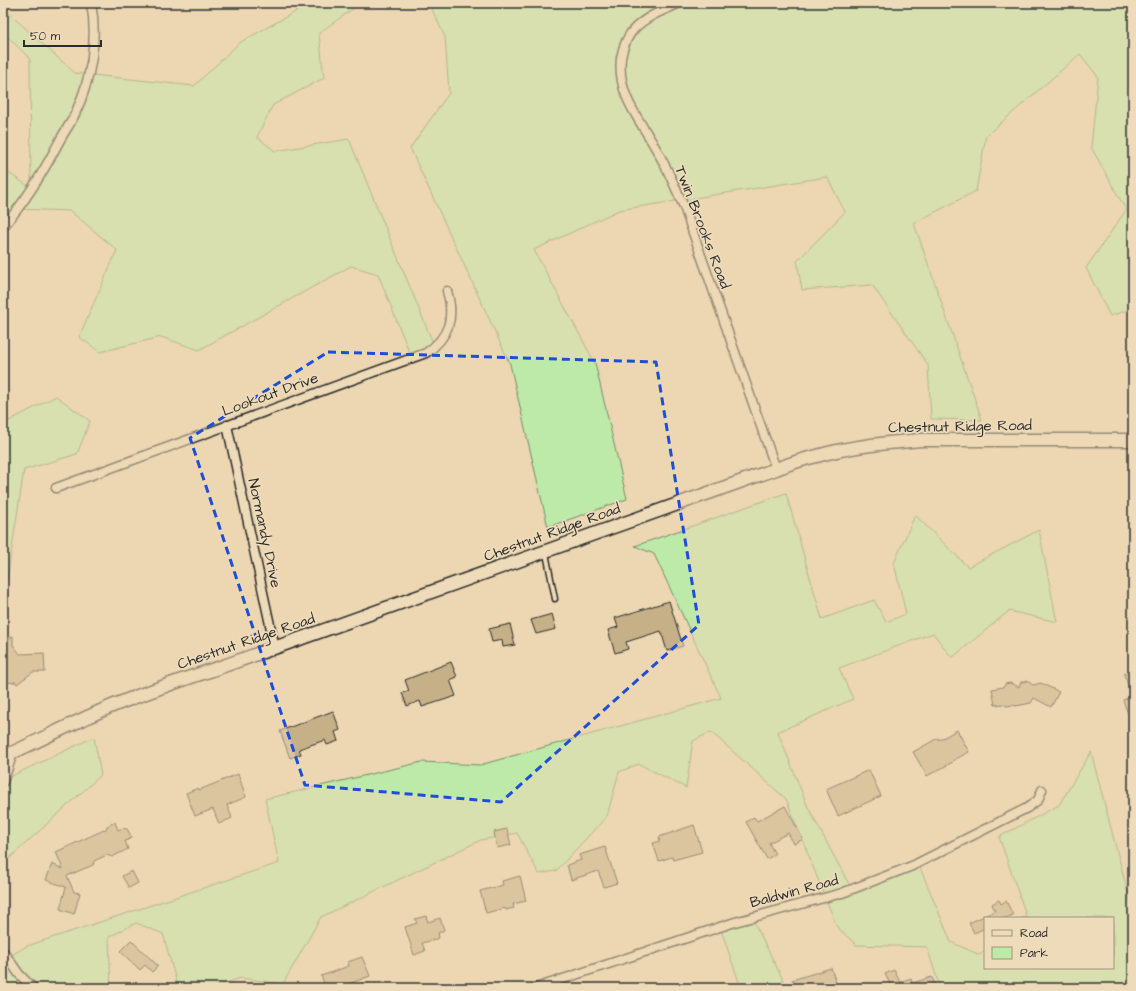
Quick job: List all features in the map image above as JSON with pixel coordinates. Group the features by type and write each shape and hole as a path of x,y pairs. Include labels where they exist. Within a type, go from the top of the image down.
{"main road":[{"name":"Chestnut Ridge Road","path":"8,755 62,728 175,682 275,648 776,468 818,456 852,448 914,440 1133,440"}],"street":[{"path":"3,227 31,192 48,164 75,114 84,92 89,73 92,51 93,28 91,3"},
{"name":"Twin Brooks Road","path":"680,3 652,15 633,29 626,40 622,51 620,64 623,85 630,106 672,179 684,207 776,468"},
{"name":"Lookout Drive","path":"56,488 426,353 442,339 448,329 451,308 447,291"},
{"name":"Normandy Drive","path":"227,425 275,648"},
{"path":"3,782 8,755"},
{"name":"Baldwin Road","path":"536,988 734,922 842,893 881,879 941,852 1027,808 1038,800 1042,790"},
{"path":"3,951 20,974 34,988"}],"lane":[{"path":"545,551 555,599"}],"highlighted area":[{"path":"328,352 656,362 699,625 501,802 305,785 190,438"}],"green space":[{"path":"311,3 361,3 319,33 324,78 273,105 257,137 275,151 349,139 433,343 412,359 378,274 351,266 199,350 161,337 100,352 79,337 117,250 70,211 16,209 3,220 3,169 31,188 30,59 3,32 3,8 75,73 194,86 239,43"},
{"path":"429,3 1133,3 1133,106 1131,126 1133,128 1133,306 1128,310 1110,316 1086,268 1126,210 1091,147 1098,77 1080,54 986,136 976,191 914,223 982,420 931,419 928,365 872,285 802,290 797,261 845,212 827,177 619,210 534,250 595,363 627,499 548,527 510,364 410,148 449,93 445,37"},
{"path":"56,396 90,421 77,454 24,470 3,606 3,424"},
{"path":"786,493 822,619 874,600 886,622 906,614 894,563 915,515 968,567 1039,530 1057,622 1009,611 952,658 933,633 839,668 853,699 778,732 807,805 853,892 919,865 951,942 980,955 984,951 984,969 1114,969 1114,917 1023,917 1026,915 999,837 1059,805 1091,752 1133,912 1133,988 940,988 927,947 856,945 837,927 786,799 711,732 693,741 686,788 639,764 619,772 607,816 556,871 539,874 517,833 481,840 321,917 283,984 240,978 213,988 178,988 163,934 136,923 109,937 111,988 3,988 3,960 27,946 279,863 265,799 422,762 480,765 721,698 654,554 635,546"},
{"path":"94,737 101,775 3,864 3,780"},
{"path":"753,920 787,988 741,988 721,930"}],"building":[{"path":"669,601 683,646 667,651 661,631 626,642 628,649 615,653 608,630 618,627 615,618"},
{"path":"552,614 556,629 536,634 531,620"},
{"path":"510,624 515,645 503,647 502,640 492,642 489,629"},
{"path":"13,636 13,645 20,654 44,653 45,672 33,672 17,684 16,682 6,683 3,679 3,643"},
{"path":"451,662 457,677 450,680 456,696 422,707 420,701 407,706 402,693 409,691 405,680"},
{"path":"1133,670 1133,696 1132,696 1124,674"},
{"path":"1027,681 1033,685 1041,683 1059,692 1051,707 1034,698 1031,703 1016,706 1007,706 1003,704 995,705 992,689 1003,687 1005,684 1010,683 1019,687 1021,682"},
{"path":"1133,696 1133,725 1132,725 1123,700"},
{"path":"333,711 340,730 335,732 338,741 327,745 325,740 299,749 301,754 290,758 280,731"},
{"path":"957,730 969,752 927,776 913,752 938,738 939,740"},
{"path":"869,770 881,796 838,816 826,789"},
{"path":"238,774 246,797 227,805 232,818 219,824 213,809 195,816 186,793 198,788 199,790"},
{"path":"785,806 803,839 794,844 788,833 769,843 775,854 767,859 746,822 754,817 757,821"},
{"path":"115,822 118,830 123,828 127,829 132,838 125,841 128,849 112,857 107,855 94,861 93,865 67,876 74,892 80,893 74,914 60,909 66,887 46,880 52,864 63,869 56,852 106,829 107,826"},
{"path":"694,825 702,852 673,860 672,857 659,861 653,843 660,841 659,837"},
{"path":"507,829 511,845 497,848 494,832"},
{"path":"605,847 617,883 604,887 598,871 571,880 567,865 581,860 579,855"},
{"path":"132,871 138,883 129,888 122,876"},
{"path":"520,876 526,901 513,904 514,908 506,910 505,908 486,913 480,891 503,885 502,881"},
{"path":"999,900 1001,904 1006,901 1013,915 1008,917 984,917 984,928 974,933 969,923 995,911 992,904"},
{"path":"426,916 428,922 440,918 444,930 438,933 439,938 422,943 425,951 414,955 405,927 417,923 415,919"},
{"path":"131,940 158,966 152,972 145,965 140,970 120,951"},
{"path":"362,957 370,976 338,988 326,988 321,976 349,966 348,962"},
{"path":"831,968 837,986 829,988 795,988 792,980"},
{"path":"894,970 900,982 911,978 912,983 932,977 936,988 886,988 886,986 891,985 885,974"}]}
